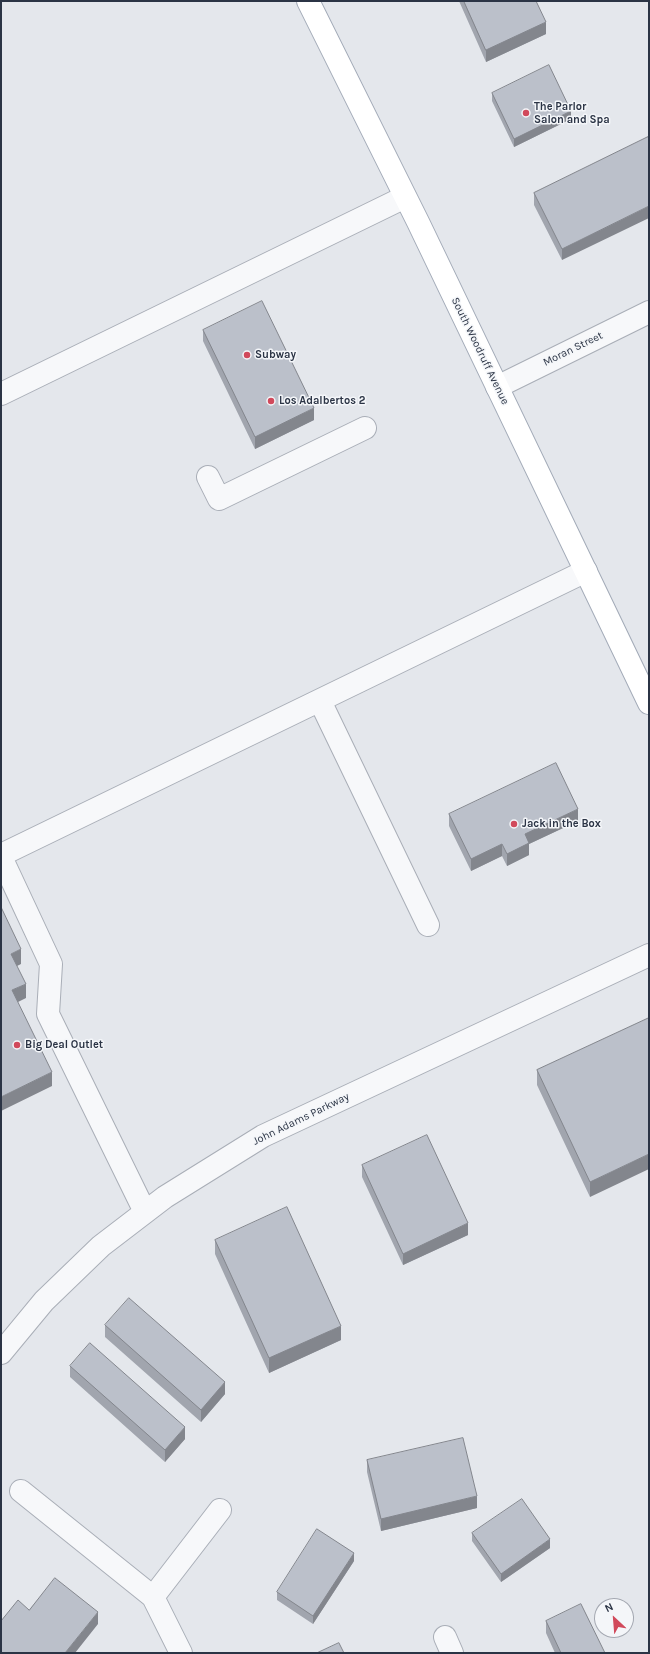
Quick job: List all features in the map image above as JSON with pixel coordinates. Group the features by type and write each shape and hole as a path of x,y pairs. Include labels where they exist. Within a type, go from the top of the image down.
{"main road":[{"name":"South Woodruff Avenue","path":"308,1 405,197 649,703"}],"street":[{"path":"1,394 405,197"},
{"name":"Moran Street","path":"497,387 649,312"},
{"path":"208,477 219,499 365,428"},
{"path":"146,1212 48,1014 51,964 1,856 586,571"},
{"path":"320,701 428,924"},
{"name":"John Adams Parkway","path":"1,1353 44,1301 101,1246 165,1197 262,1136 649,955"},
{"path":"21,1491 153,1597 181,1653"},
{"path":"153,1597 220,1510"}],"building":[{"path":"464,1 536,1 546,22 486,50"},
{"path":"549,65 571,111 514,139 492,93"},
{"path":"648,137 649,206 562,249 534,193"},
{"path":"262,301 314,408 255,437 203,330"},
{"name":"Jack in the Box","path":"556,763 578,809 525,834 529,843 507,854 502,844 471,859 449,814"},
{"name":"Big Deal Outlet","path":"1,907 21,949 11,954 26,984 12,990 52,1072 1,1097"},
{"path":"649,1018 649,1154 590,1182 537,1070"},
{"path":"427,1135 468,1223 403,1254 362,1165"},
{"path":"287,1207 341,1326 269,1358 215,1240"},
{"path":"129,1298 225,1382 201,1410 105,1325"},
{"path":"90,1343 185,1427 165,1450 70,1366"},
{"path":"463,1438 477,1496 381,1519 367,1460"},
{"path":"522,1499 550,1539 501,1574 472,1533"},
{"path":"317,1529 354,1553 313,1616 277,1592"},
{"path":"55,1578 98,1612 65,1653 1,1653 1,1621 18,1600 29,1610"},
{"path":"581,1604 594,1631 594,1638 598,1638 605,1653 561,1653 546,1621"},
{"path":"339,1643 344,1653 317,1653"}],"place":[{"name":"The Parlor Salon and Spa","path":"526,113"},
{"name":"Subway","path":"247,355"},
{"name":"Los Adalbertos 2","path":"271,401"},
{"name":"Jack in the Box","path":"514,824"},
{"name":"Big Deal Outlet","path":"17,1045"}]}
